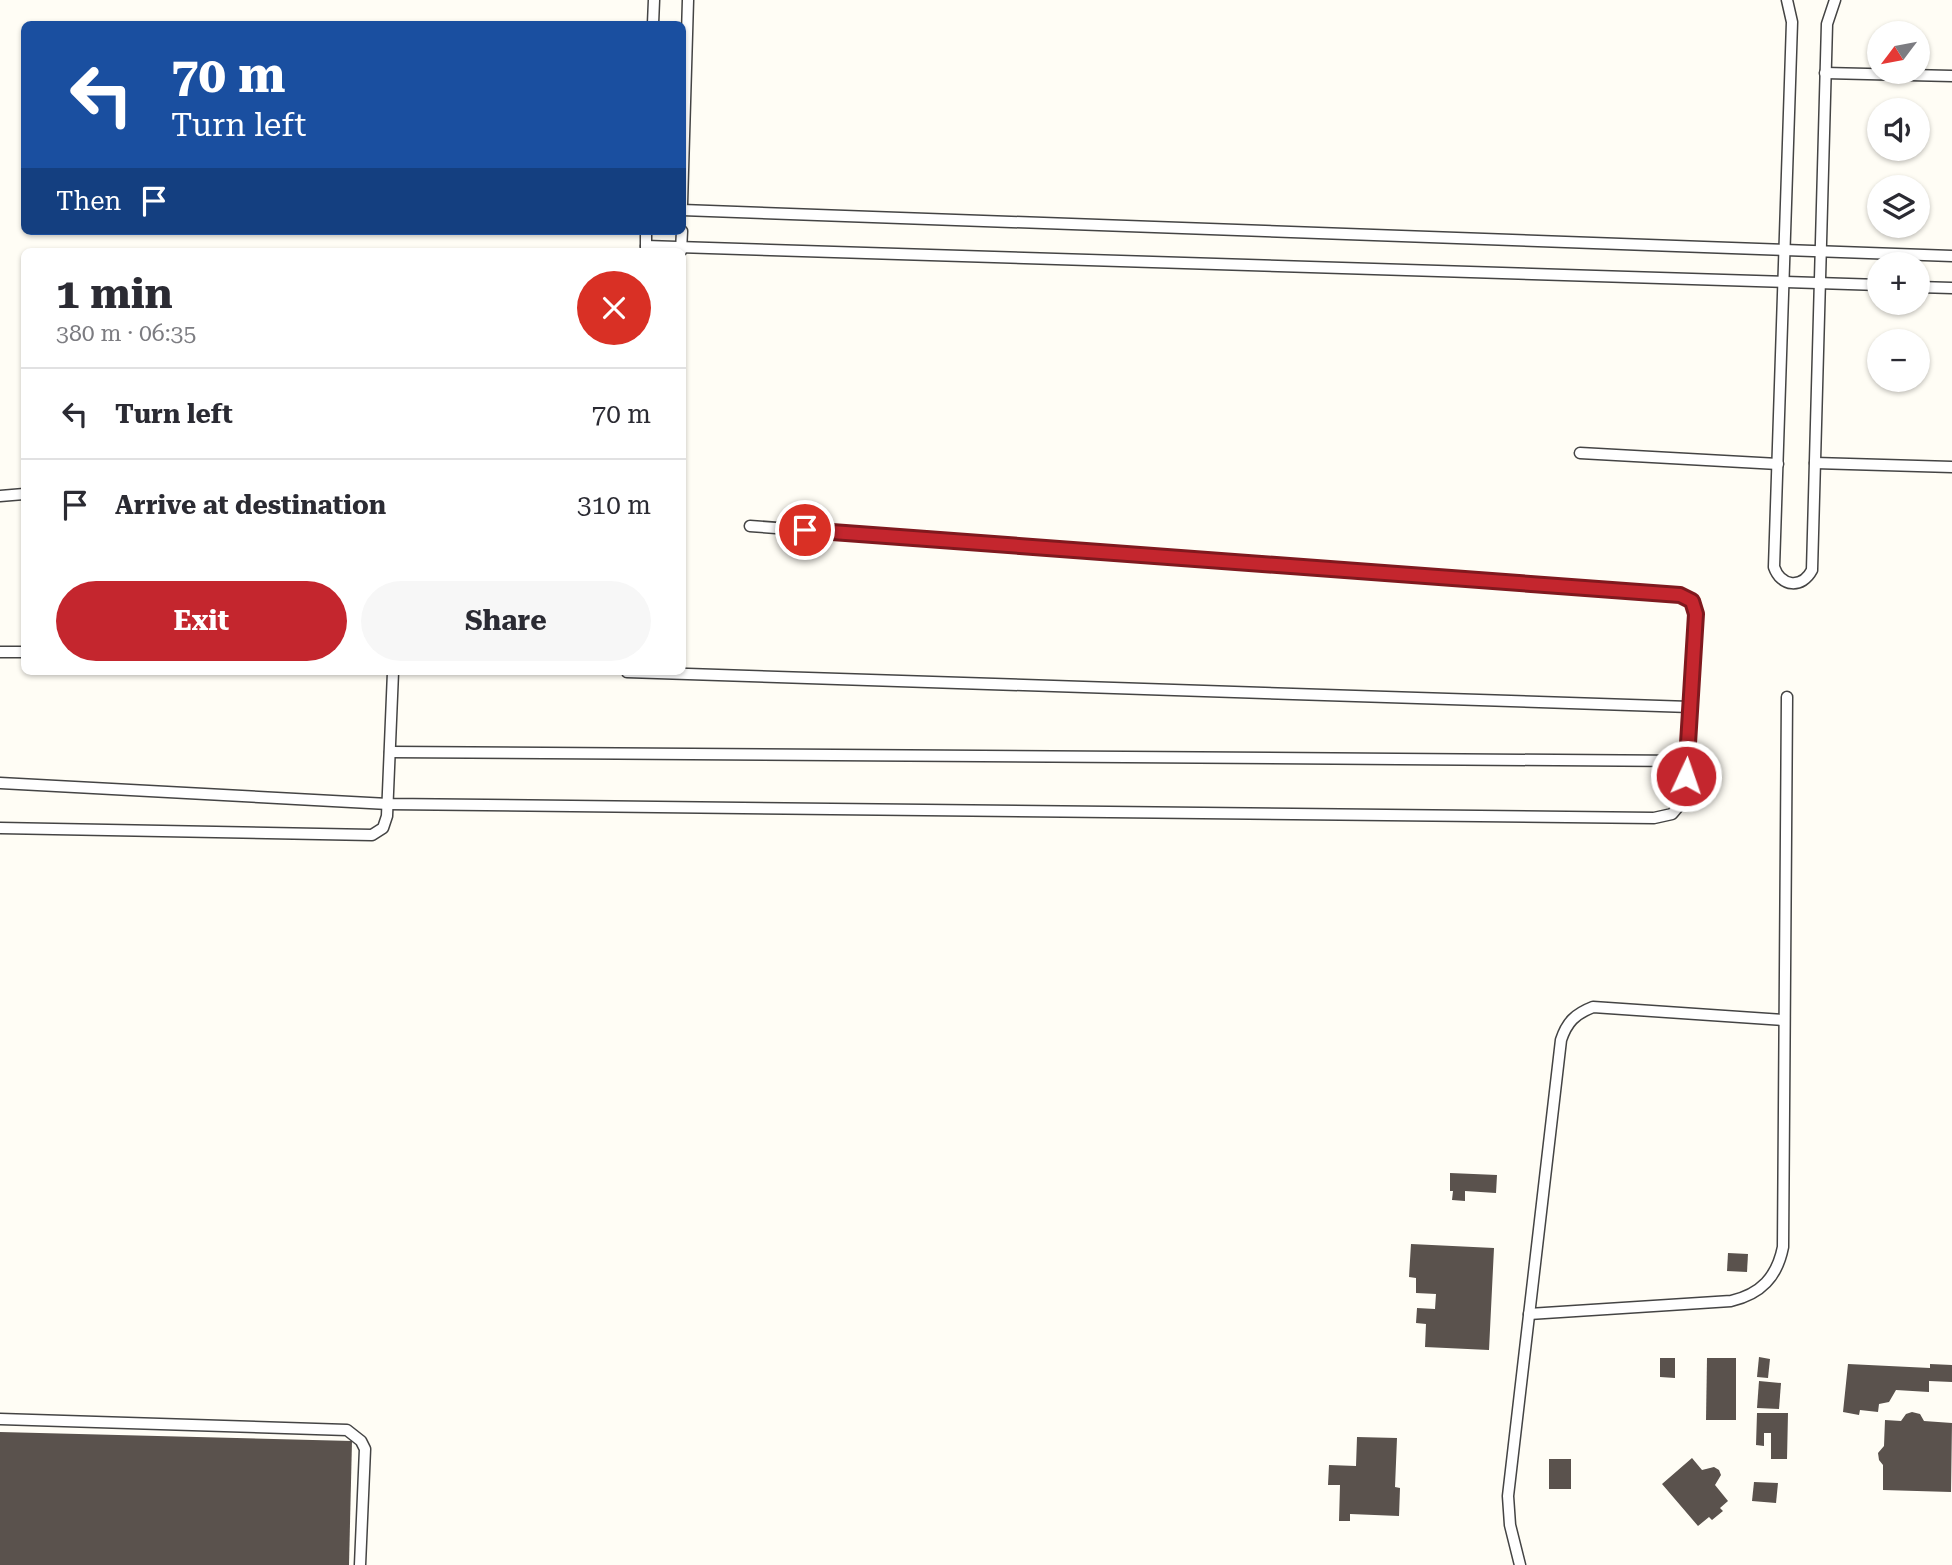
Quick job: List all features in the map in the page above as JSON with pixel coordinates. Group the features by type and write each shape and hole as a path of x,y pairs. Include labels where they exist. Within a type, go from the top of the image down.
{"lane":[{"path":"653,0 653,21"},
{"path":"686,68 688,0"},
{"path":"1787,0 1792,22 1774,567 1777,575 1792,584 1801,583 1808,578 1812,570 1825,73 1827,24 1835,0"},
{"path":"1825,73 1952,76"},
{"path":"686,210 1952,256"},
{"path":"686,249 1867,285"},
{"path":"1930,287 1952,288"},
{"path":"1580,453 1778,464"},
{"path":"1815,463 1952,467"},
{"path":"0,496 21,494"},
{"path":"0,783 388,804 1654,818 1672,814 1684,800 1696,614 1692,601 1680,595 750,526"},
{"path":"0,652 21,653"},
{"path":"686,674 1690,706"},
{"path":"0,828 366,836 378,832 383,828 387,816 393,675"},
{"path":"1529,1314 1731,1301 1747,1297 1761,1289 1780,1263 1783,1247 1787,697"},
{"path":"390,752 1687,761"},
{"path":"1520,1565 1510,1525 1508,1496 1561,1040 1565,1028 1572,1019 1593,1007 1783,1020"},
{"path":"0,1419 347,1430 361,1441 365,1449 360,1565"}],"building":[{"path":"1450,1173 1497,1175 1496,1193 1465,1191 1465,1201 1452,1200"},
{"path":"1411,1244 1494,1248 1489,1350 1425,1347 1426,1324 1416,1323 1417,1308 1435,1309 1436,1294 1416,1293 1416,1278 1409,1277"},
{"path":"1728,1253 1748,1254 1747,1272 1727,1271"},
{"path":"1759,1357 1770,1359 1768,1378 1757,1377"},
{"path":"1660,1358 1675,1358 1675,1378 1660,1377"},
{"path":"1707,1358 1736,1358 1736,1420 1706,1420"},
{"path":"1848,1364 1930,1368 1930,1364 1952,1365 1952,1382 1929,1381 1929,1392 1896,1390 1889,1402 1879,1404 1878,1412 1860,1410 1859,1415 1843,1412"},
{"path":"1759,1381 1781,1383 1779,1409 1757,1408"},
{"path":"1757,1413 1788,1413 1787,1459 1771,1459 1771,1433 1764,1433 1764,1446 1756,1445"},
{"path":"1906,1414 1920,1414 1924,1421 1952,1423 1951,1492 1883,1490 1883,1465 1878,1453 1884,1446 1885,1420 1901,1421"},
{"path":"0,1432 352,1441 349,1565 0,1565"},
{"path":"1357,1437 1397,1438 1395,1487 1400,1488 1399,1516 1350,1514 1350,1521 1339,1521 1340,1485 1328,1485 1329,1465 1356,1466"},
{"path":"1692,1458 1702,1470 1714,1467 1719,1470 1721,1475 1715,1485 1728,1501 1720,1508 1723,1511 1698,1526 1662,1484"},
{"path":"1549,1459 1571,1459 1571,1489 1549,1489"},
{"path":"1754,1482 1778,1483 1776,1503 1752,1501"}],"route":[{"path":"805,530 1680,595 1692,601 1696,614 1686,776"}]}
